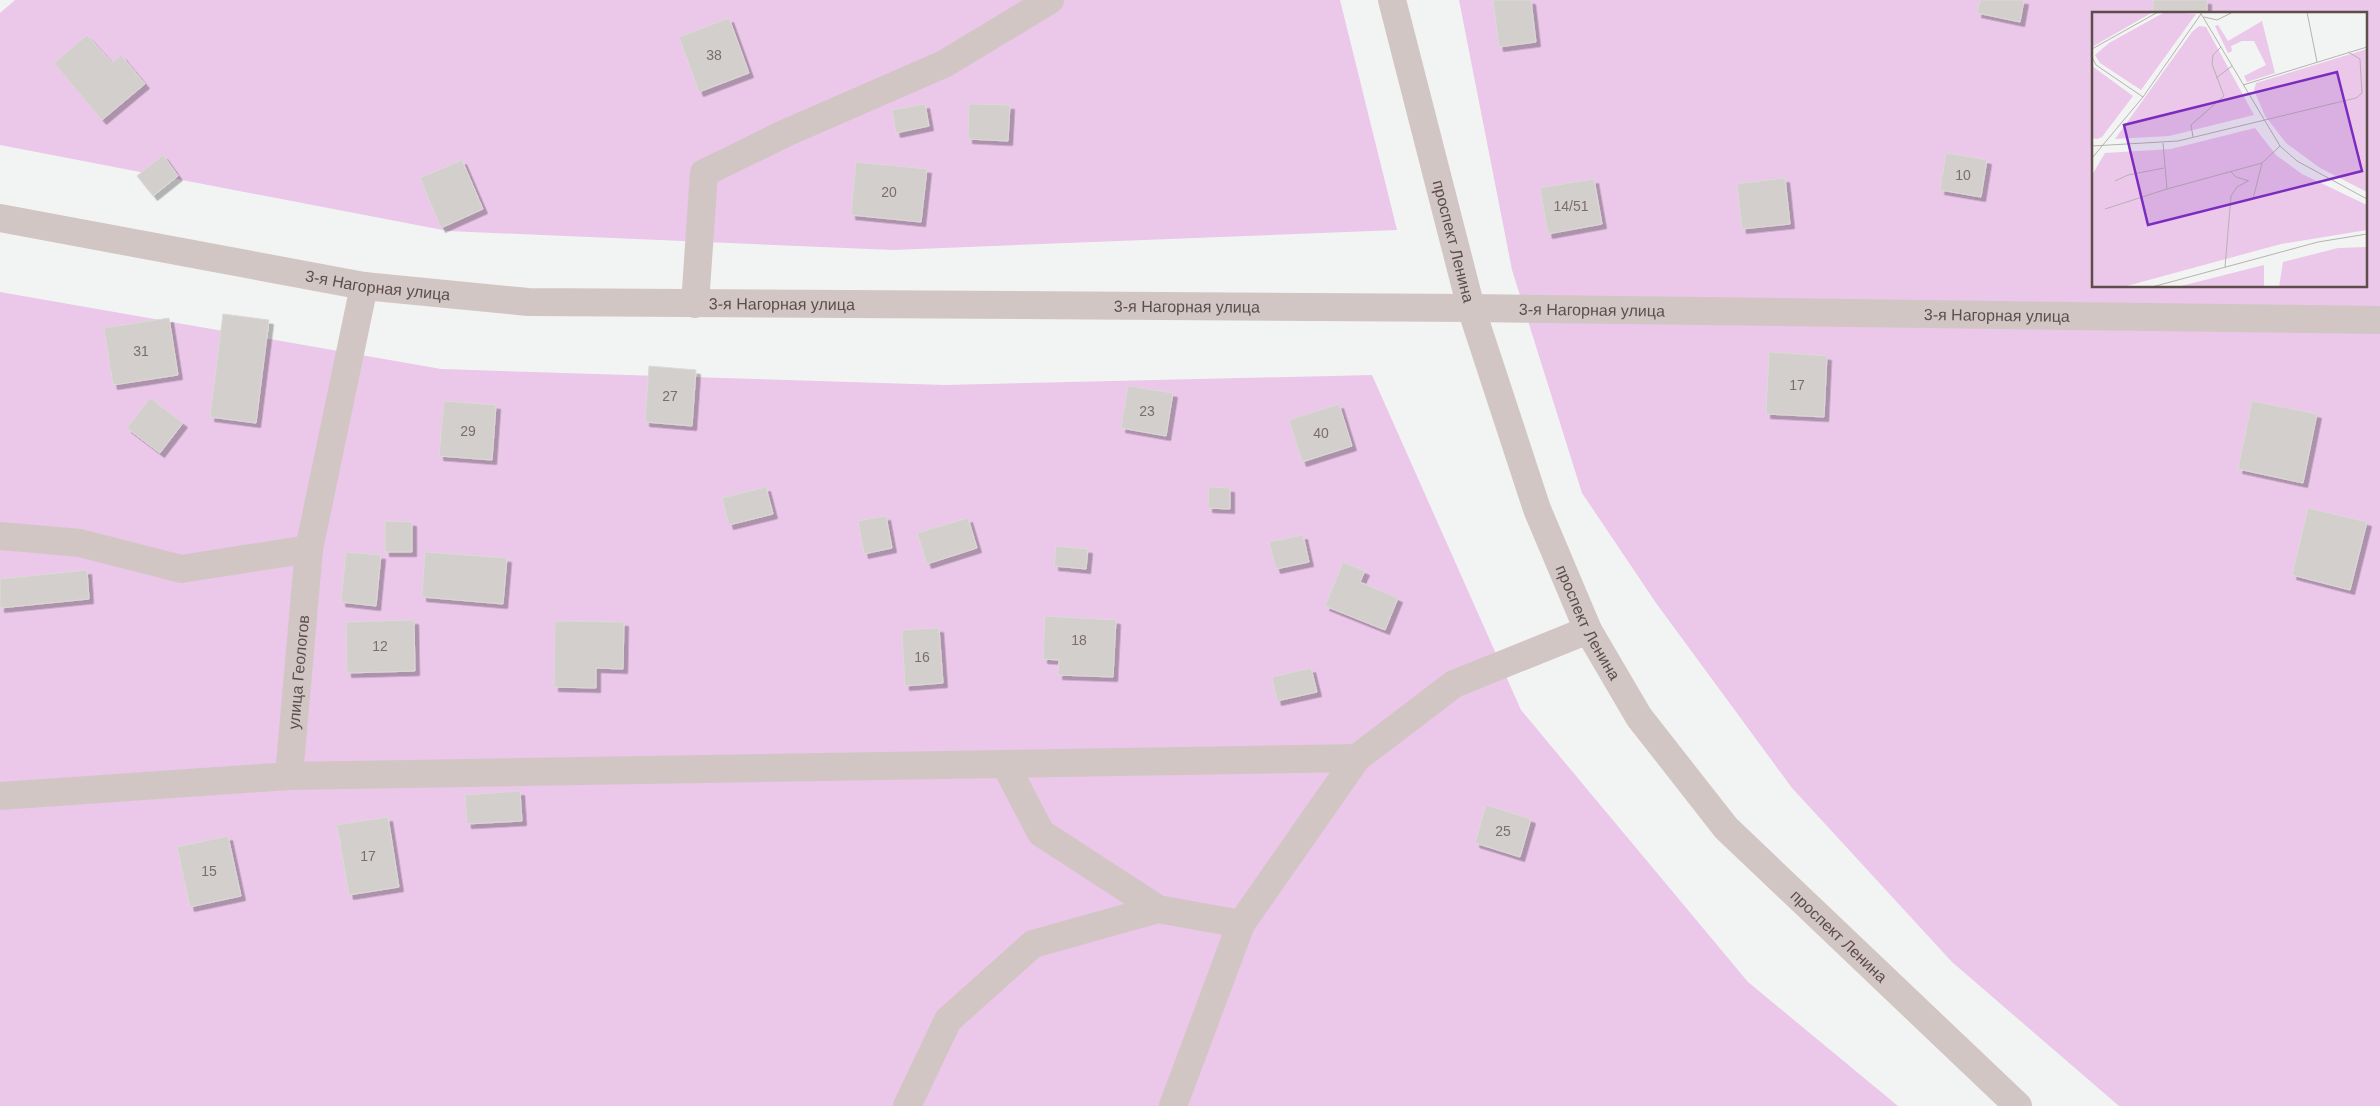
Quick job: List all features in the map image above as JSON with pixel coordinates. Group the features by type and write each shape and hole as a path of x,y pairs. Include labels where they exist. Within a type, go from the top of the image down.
{"street":[{"path":"695,304 704,173 788,132 944,64 1050,0"},
{"name":"проспект Ленина","path":"1392,0 1471,308 1537,509 1588,630 1639,717 1726,828 2018,1106"},
{"name":"3-я Нагорная улица","path":"0,218 364,286 528,302 1471,308 2380,320"},
{"name":"улица Геологов","path":"289,776 309,549 364,286"},
{"path":"0,536 80,543 181,569 309,549"},
{"path":"1173,1106 1241,924 1357,758 1454,684 1588,630"},
{"path":"0,796 289,776 1357,758"},
{"path":"1004,764 1040,833 1158,909 1241,924"},
{"path":"907,1106 948,1020 1033,944 1158,909"}],"shaded area":[{"path":"15,0 1340,0 1397,230 893,250 448,231 0,145 0,13"},
{"path":"1459,0 2380,0 2380,1106 2119,1106 1952,962 1792,788 1656,603 1582,493 1512,270"},
{"path":"0,292 441,369 945,385 1372,375 1521,710 1748,982 1898,1106 0,1106"}],"building":[{"path":"1493,0 1531,0 1536,42 1499,47"},
{"path":"1980,0 2024,0 2020,22 1977,13"},
{"path":"2153,0 2207,0 2207,12 2153,12"},
{"path":"729,18 749,73 699,92 679,37"},
{"path":"87,35 112,63 121,55 145,84 102,120 54,63"},
{"path":"925,104 929,126 896,133 892,110"},
{"path":"969,104 1010,105 1008,141 968,139"},
{"path":"1946,153 1987,160 1981,197 1940,190"},
{"path":"163,155 178,176 153,196 137,176"},
{"path":"462,160 483,209 441,228 420,178"},
{"path":"856,162 927,169 921,222 851,215"},
{"path":"1785,178 1790,224 1742,229 1737,184"},
{"path":"1594,179 1602,224 1548,234 1540,188"},
{"path":"223,314 269,320 256,423 210,417"},
{"path":"169,318 178,375 113,385 104,328"},
{"path":"1769,352 1827,356 1824,417 1766,414"},
{"path":"649,366 696,370 692,426 645,422"},
{"path":"1128,386 1173,393 1166,436 1121,428"},
{"path":"150,398 183,423 160,453 127,428"},
{"path":"444,401 496,405 492,460 439,456"},
{"path":"2252,401 2317,414 2303,483 2238,469"},
{"path":"1339,404 1352,446 1302,462 1289,420"},
{"path":"766,487 773,514 729,525 722,498"},
{"path":"1209,487 1230,488 1230,509 1208,508"},
{"path":"2308,508 2367,522 2350,590 2292,575"},
{"path":"886,516 892,548 864,554 858,521"},
{"path":"968,518 977,548 927,564 917,533"},
{"path":"385,521 412,522 412,552 385,552"},
{"path":"1303,535 1309,562 1276,569 1269,542"},
{"path":"1056,546 1088,549 1086,569 1054,566"},
{"path":"346,552 381,555 376,606 341,602"},
{"path":"425,552 507,558 503,604 422,597"},
{"path":"1343,562 1365,571 1360,582 1398,598 1385,630 1325,606"},
{"path":"87,570 89,599 0,608 0,579"},
{"path":"1045,616 1116,620 1113,677 1058,675 1059,660 1043,659"},
{"path":"414,620 415,671 347,673 346,622"},
{"path":"555,621 624,622 623,669 596,668 596,688 554,687"},
{"path":"939,628 943,683 905,686 902,630"},
{"path":"1311,668 1317,692 1277,701 1272,677"},
{"path":"520,791 522,821 467,824 465,795"},
{"path":"1486,805 1531,819 1520,857 1475,843"},
{"path":"388,817 399,887 349,895 337,825"},
{"path":"228,836 241,896 190,907 177,847"}]}
